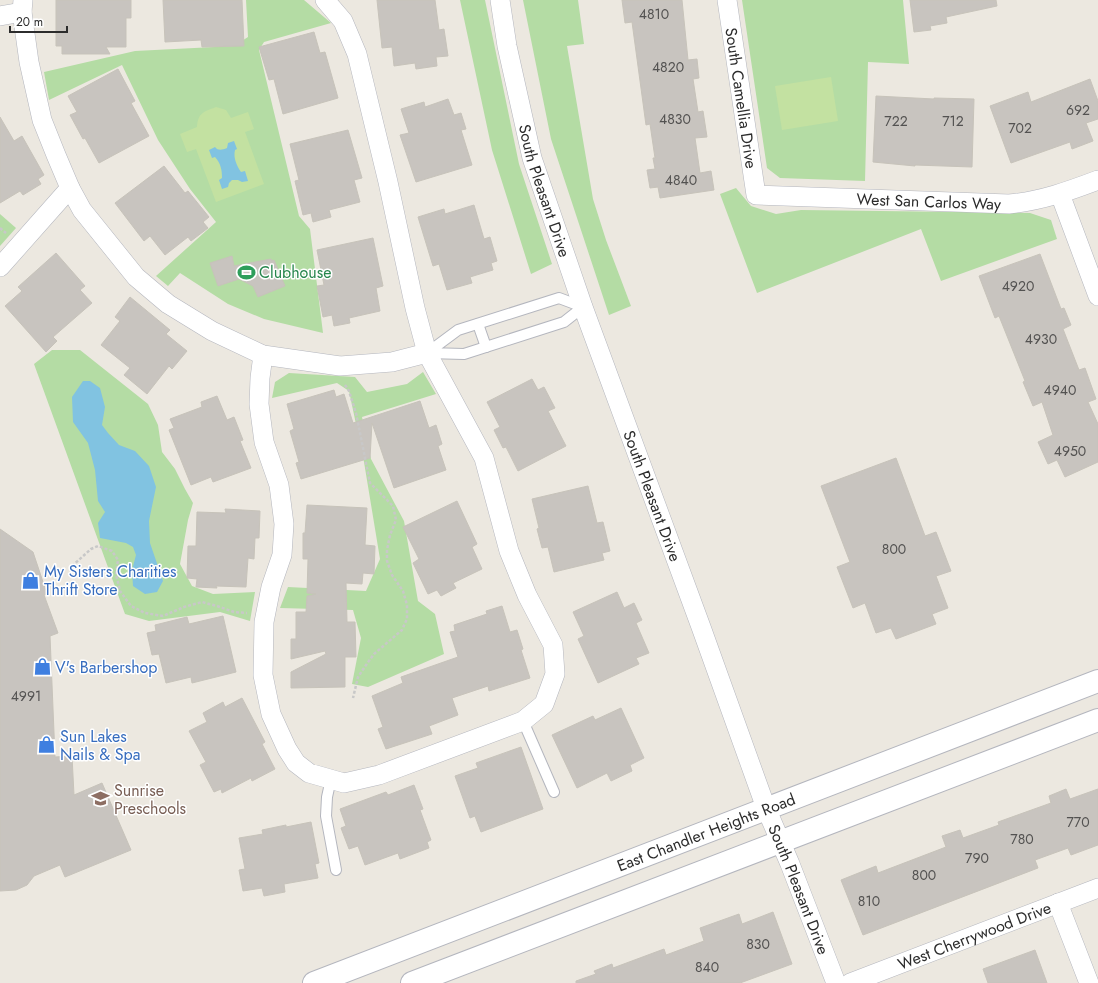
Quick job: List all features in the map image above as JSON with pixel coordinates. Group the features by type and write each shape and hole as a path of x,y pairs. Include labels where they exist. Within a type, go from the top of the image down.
{"main road":[{"name":"East Chandler Heights Road","path":"314,983 1098,681"},
{"path":"412,983 1098,720"}],"street":[{"path":"263,355 258,404 264,442 279,485 284,524 282,555 271,587 264,622 263,675 271,714 287,749 296,763 308,773 344,783 379,775 523,721 544,704 555,674 553,645 527,595 509,551 484,458 427,353 415,308 388,182 357,54 343,21 325,0"},
{"name":"South Pleasant Drive","path":"500,0 506,46 532,158 583,307 766,808 781,842 836,983"},
{"name":"South Camellia Drive","path":"727,0 756,195"},
{"path":"0,16 22,6 29,62 42,120 70,188 82,210 136,277 168,304 212,331 263,355 340,366 392,362 427,353"},
{"name":"West San Carlos Way","path":"756,195 1002,204 1035,201 1060,194 1098,180"},
{"path":"0,267 70,188"},
{"path":"1060,194 1098,296"},
{"name":"West Cherrywood Drive","path":"850,983 1098,888"},
{"path":"1058,903 1089,983"}],"lane":[{"path":"427,353 458,330 559,298 583,307"},
{"path":"427,353 464,354 564,322 583,307"},
{"path":"478,324 486,347"},
{"path":"523,721 554,792"},
{"path":"331,779 327,797 326,816 336,870"}],"path":[{"path":"340,366 342,382 349,391 356,413 370,483 392,506 396,520 390,535 387,550 387,561 392,575 403,591 407,605 407,619 402,630 374,654 366,665 358,677 353,698"},
{"path":"72,566 90,549 98,546 112,550 118,560 116,574 120,591 132,606 145,613 164,616 184,607 202,602 234,612 265,616"}],"green space":[{"path":"246,0 304,0 331,23 264,42 259,50 299,216 310,229 323,333 264,319 228,304 180,273 168,286 156,276 216,222 190,189 158,140 122,65 49,100 44,72 135,51 234,46 248,37"},
{"path":"460,0 485,0 519,164 552,264 531,274 492,150"},
{"path":"523,0 578,0 584,44 567,46 593,199 606,240 631,306 609,315 551,139"},
{"path":"742,0 903,0 909,64 868,62 865,181 780,178 767,168"},
{"path":"831,77 838,121 782,130 775,86"},
{"path":"216,107 226,110 231,118 248,112 254,129 245,132 264,184 216,202 196,149 187,152 180,134 197,127 200,116 208,110"},
{"path":"736,188 751,206 776,214 801,210 1030,213 1051,220 1057,239 941,281 921,229 757,293 720,194"},
{"path":"0,214 16,228 0,246"},
{"path":"52,350 80,350 148,404 158,425 162,452 175,469 193,503 188,520 180,564 192,586 213,594 255,592 250,621 220,612 149,621 125,614 34,364"},
{"path":"423,372 436,394 362,417 371,459 404,521 418,601 435,614 444,654 368,687 352,684 361,638 353,610 280,608 288,587 366,591 380,559 364,462 349,391 337,383 272,398 275,382 289,373 355,377 367,392 407,384"}],"water":[{"path":"234,141 237,149 235,150 236,162 241,172 245,171 248,181 242,182 232,180 228,187 222,189 219,180 222,178 221,167 215,157 212,158 209,150 215,147 219,150 225,149 227,148 228,143"},
{"path":"83,381 90,381 100,388 105,407 102,425 108,433 119,445 135,451 149,466 156,487 149,521 150,543 163,581 157,592 145,594 133,586 132,570 136,555 133,547 126,543 100,538 98,523 105,512 98,501 95,470 88,443 73,422 72,397"}],"building":[{"path":"56,0 131,0 131,18 126,18 126,47 106,47 110,54 62,54 62,46 56,46"},
{"path":"163,0 242,0 244,46 202,47 201,40 165,42"},
{"path":"377,0 435,0 439,30 444,29 448,56 436,57 437,66 416,69 415,63 394,66 392,47 382,48"},
{"path":"622,0 682,0 688,60 697,59 699,78 693,79 698,112 703,111 707,137 695,138 700,173 711,171 714,190 660,198 658,187 650,188 647,170 655,169 653,158 655,158 650,124 646,125 632,22 625,23"},
{"path":"910,0 996,0 997,6 946,17 947,23 930,26 931,30 914,32"},
{"path":"314,32 320,53 325,52 338,98 283,114 274,79 269,80 259,47"},
{"path":"118,69 135,101 131,103 149,136 99,163 85,138 83,139 70,115 77,112 68,96"},
{"path":"1090,79 1098,101 1098,119 1086,123 1093,141 1072,149 1070,142 1011,163 990,106 1028,92 1031,102"},
{"path":"876,96 934,99 974,99 972,167 915,166 873,162"},
{"path":"448,99 454,115 461,113 466,129 461,130 472,165 416,182 400,135 409,133 401,109 424,102 425,107"},
{"path":"0,117 14,141 22,136 44,175 38,179 41,184 23,195 20,191 0,203"},
{"path":"348,130 362,178 354,180 360,202 329,210 331,217 313,222 311,213 303,215 295,181 299,180 290,144"},
{"path":"164,166 185,193 188,191 209,217 203,222 208,228 191,241 188,237 165,255 150,236 144,241 115,203"},
{"path":"474,205 484,239 490,237 497,261 491,263 493,270 470,277 472,283 447,290 439,264 433,266 418,217 444,209 445,214"},
{"path":"373,238 383,286 376,288 380,311 349,318 350,323 334,326 332,315 323,317 317,286 324,285 317,250"},
{"path":"56,253 85,286 80,290 92,303 53,337 57,341 46,352 5,306 22,291 18,287"},
{"path":"1040,254 1061,309 1064,308 1071,325 1063,329 1079,370 1085,368 1096,399 1088,402 1098,424 1098,462 1065,477 1057,460 1048,464 1038,442 1053,435 1042,402 1033,406 1023,382 1025,381 999,316 995,318 979,276"},
{"name":"Clubhouse","path":"232,256 234,266 271,259 272,261 274,260 285,286 258,297 253,286 239,279 218,286 210,263"},
{"path":"130,297 170,330 166,334 187,351 172,369 169,366 147,394 124,375 130,368 101,345 120,321 115,317"},
{"path":"532,379 538,390 544,387 555,408 548,411 566,446 518,471 506,447 503,448 494,430 500,427 487,402"},
{"path":"334,390 336,397 344,394 353,423 420,401 429,428 436,425 442,444 438,446 446,470 394,488 372,423 370,458 301,479 296,463 299,462 290,431 294,429 287,404"},
{"path":"217,396 227,420 234,417 243,440 240,441 251,468 213,482 211,477 191,485 169,430 174,428 170,419 202,407 201,402"},
{"path":"896,458 925,536 936,532 951,571 936,576 948,608 932,614 936,624 896,639 891,628 876,633 865,603 853,608 837,567 850,562 821,486"},
{"path":"588,486 597,523 603,522 610,551 602,553 604,560 554,572 548,547 542,548 532,499"},
{"path":"457,501 477,544 472,547 482,569 453,583 456,588 441,596 437,590 428,594 413,563 419,559 403,527"},
{"path":"307,505 367,508 365,545 375,546 374,574 363,573 362,584 346,583 347,622 355,622 356,657 345,657 345,687 291,688 291,672 326,654 325,651 291,659 291,639 296,639 296,612 306,612 307,596 316,594 307,593 308,559 303,559 303,533 305,533"},
{"path":"225,509 260,511 259,538 255,538 254,559 248,558 246,587 196,587 197,579 187,578 188,546 196,546 197,512 226,513"},
{"path":"0,529 33,552 47,594 44,595 58,633 50,636 55,757 72,756 74,795 102,783 131,850 65,877 60,865 34,876 27,885 16,890 0,891"},
{"path":"617,592 624,608 634,603 642,620 636,623 649,653 636,658 639,664 598,683 578,639 584,636 573,612"},
{"path":"502,606 510,632 517,630 523,649 521,650 530,678 489,691 488,686 452,698 458,715 429,726 432,734 386,749 378,729 383,727 372,696 403,683 401,677 458,657 450,632 455,631 454,625 487,614 486,611"},
{"path":"223,616 236,672 192,683 191,677 166,683 159,654 152,655 147,633 156,631 155,625 187,617 189,624"},
{"path":"242,698 265,742 262,744 275,769 252,781 251,778 222,793 221,789 214,792 200,765 206,762 189,731 207,722 203,713 223,702 225,707"},
{"path":"621,708 644,758 630,765 632,771 611,781 607,773 577,788 552,735 593,716 595,720"},
{"path":"521,747 543,809 481,832 475,816 470,818 455,776 478,768 476,763"},
{"path":"414,785 423,809 420,810 431,840 427,842 429,848 400,859 398,853 365,865 358,846 349,849 341,828 346,826 340,809 386,792 388,795"},
{"path":"1066,789 1070,799 1098,789 1098,845 1071,855 1068,848 1035,860 1038,868 863,935 841,880 876,866 878,873 946,847 942,836 960,830 963,838 999,825 998,822 1051,803 1049,796"},
{"path":"311,822 319,863 315,864 318,878 284,884 285,892 264,896 262,888 243,891 239,870 245,869 239,838 263,834 262,830"},
{"path":"773,912 792,964 740,983 576,983 576,981 596,974 594,971 612,964 613,968 664,949 666,955 704,941 700,928 739,914 742,924"},
{"path":"1035,950 1047,983 988,983 983,969"}],"place":[{"name":"Clubhouse","path":"246,272"},
{"name":"My Sisters Charities Thrift Store","path":"31,580"},
{"name":"V's Barbershop","path":"42,667"},
{"name":"Sun Lakes Nails & Spa","path":"47,745"},
{"name":"Sunrise Preschools","path":"101,799"}]}
